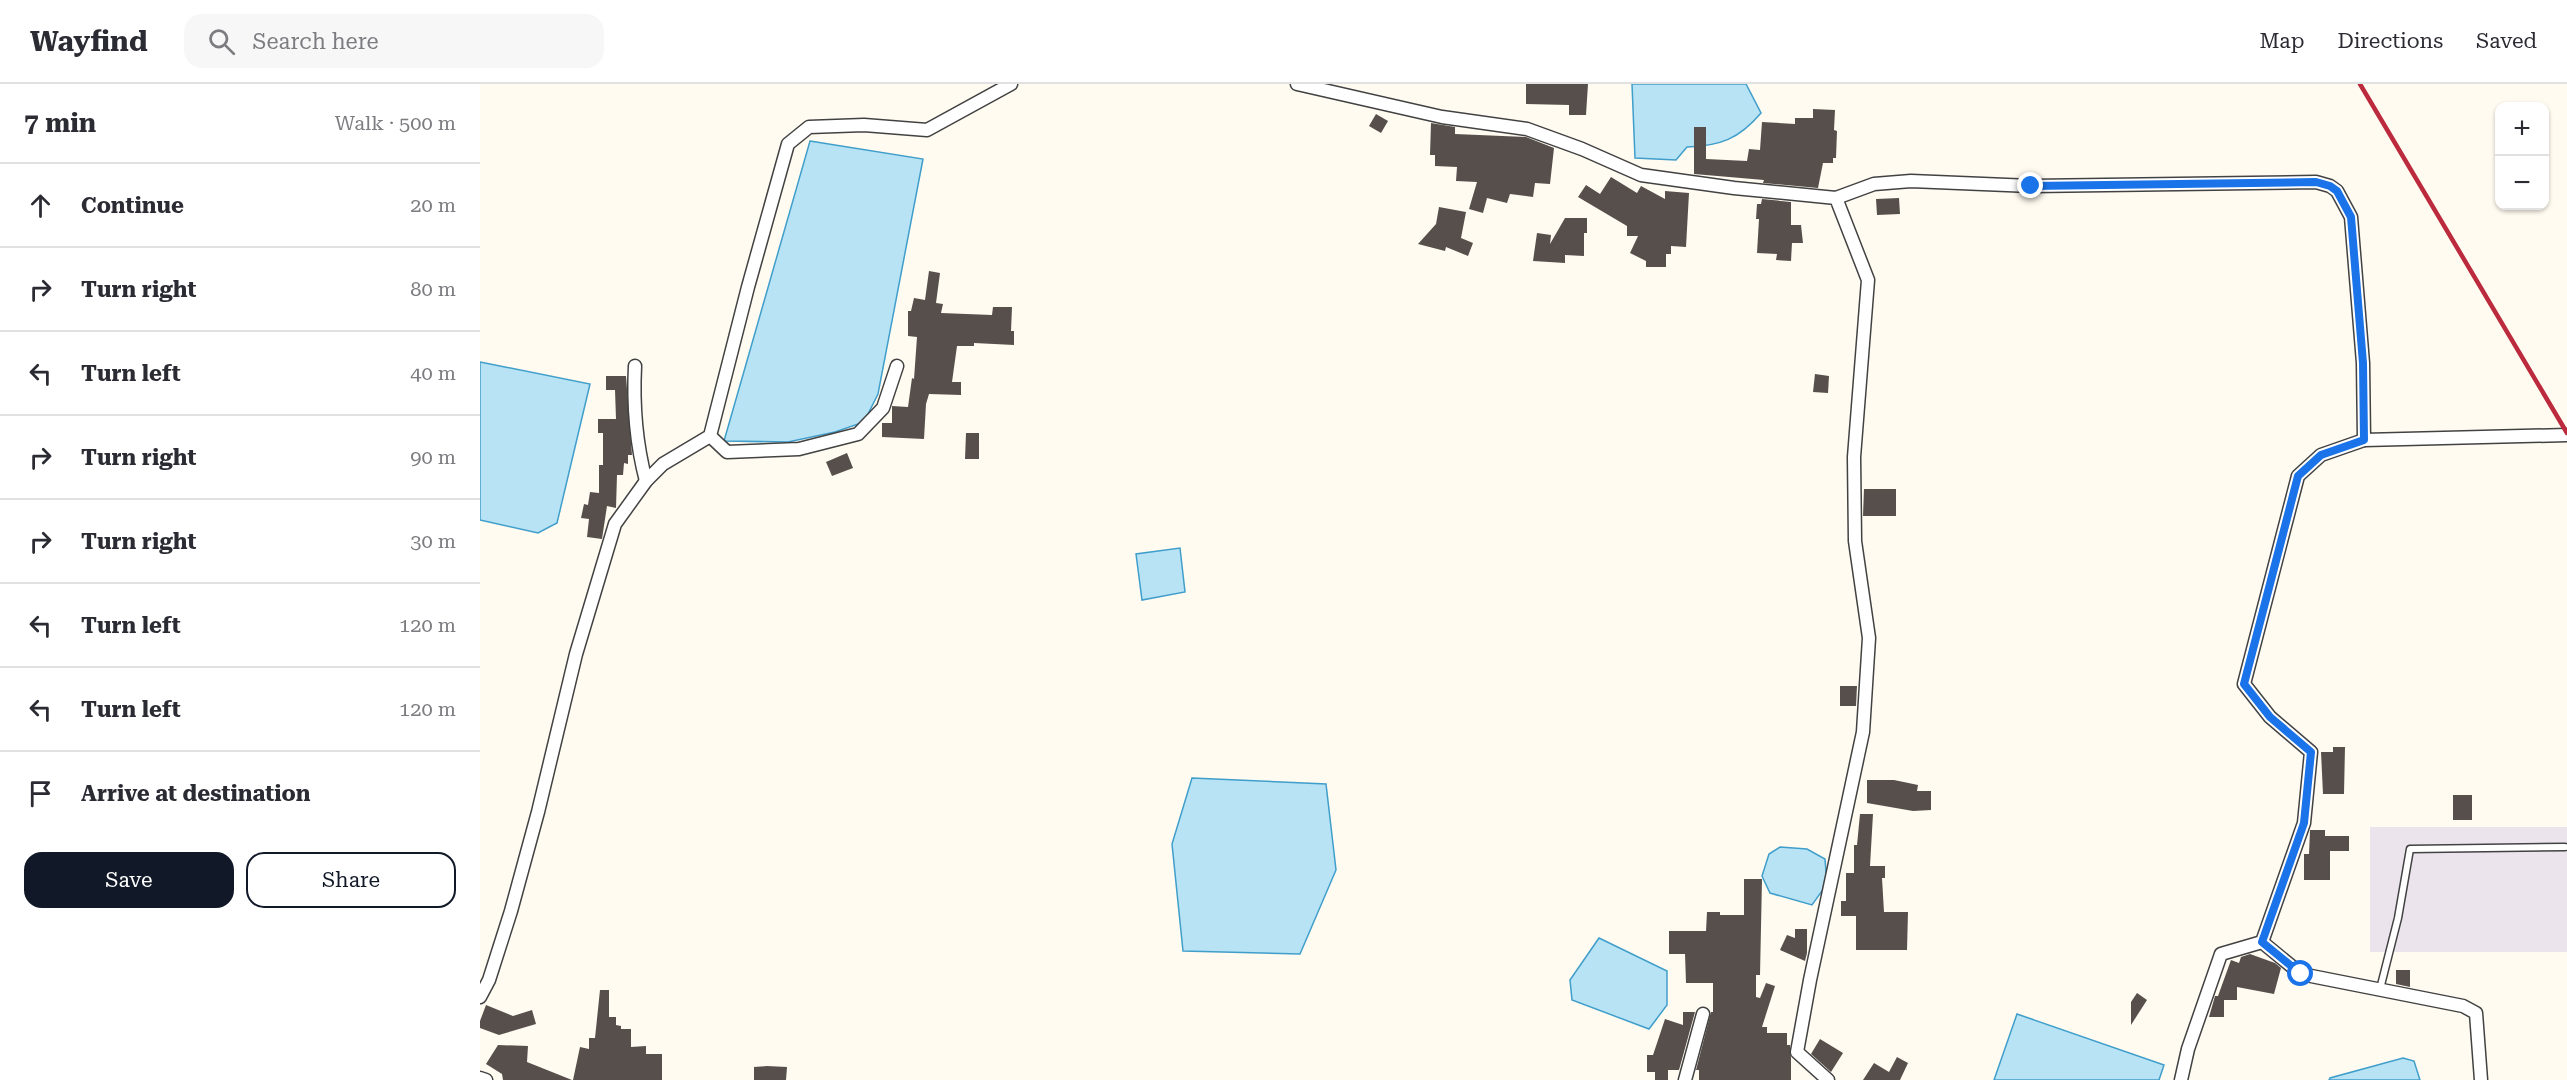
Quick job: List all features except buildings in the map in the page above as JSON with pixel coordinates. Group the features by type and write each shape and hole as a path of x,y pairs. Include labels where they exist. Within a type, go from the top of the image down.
{"street":[{"path":"480,997 489,980 511,910 538,812 576,654 615,524 646,481 663,464 710,436 747,287 788,144 809,127 864,125 927,130 1011,84"},
{"path":"1297,84 1442,117 1527,129 1582,149 1641,175 1734,188 1836,198 1874,184 1911,181 2031,186 2316,182 2330,186 2337,191 2351,217 2363,363 2364,440"},
{"path":"1828,1080 1797,1052 1810,980 1863,732 1869,638 1855,541 1854,469 1868,280 1836,198"},
{"path":"635,366 633,398 639,455 646,481"},
{"path":"710,436 727,452 800,449 858,434 882,408 897,366"},
{"path":"2262,942 2304,823 2311,752 2270,717 2244,684 2298,476 2321,455 2364,440 2567,435"},
{"path":"2262,942 2301,974 2463,1006 2476,1013 2481,1080"},
{"path":"2181,1080 2188,1048 2221,954 2262,942"},
{"path":"1685,1080 1703,1014"},
{"path":"480,1078 486,1080"}],"lane":[{"path":"2380,990 2398,918 2410,849 2565,847"}],"shaded area":[{"path":"2370,827 2567,827 2567,952 2370,952"}],"water":[{"path":"1632,84 1746,84 1761,113 1737,135 1719,143 1687,147 1676,160 1635,158"},
{"path":"810,141 923,159 878,394 864,422 835,432 788,442 724,441"},
{"path":"480,362 590,384 557,523 538,533 480,520"},
{"path":"1180,548 1185,592 1142,600 1136,554"},
{"path":"1192,778 1326,784 1336,870 1300,954 1183,951 1172,844"},
{"path":"1780,847 1807,849 1825,859 1827,884 1812,905 1770,893 1762,876 1769,854"},
{"path":"1599,938 1667,971 1667,1005 1649,1029 1572,1000 1570,980"},
{"path":"2017,1014 2164,1065 2159,1080 1994,1080"},
{"path":"2403,1058 2414,1061 2420,1080 2329,1080 2330,1078"}],"railway":[{"path":"2360,84 2567,433"}],"route":[{"path":"2031,186 2316,182 2330,186 2337,191 2351,217 2363,363 2364,440 2321,455 2298,476 2244,684 2270,717 2311,752 2304,823 2262,942 2301,974"}]}
